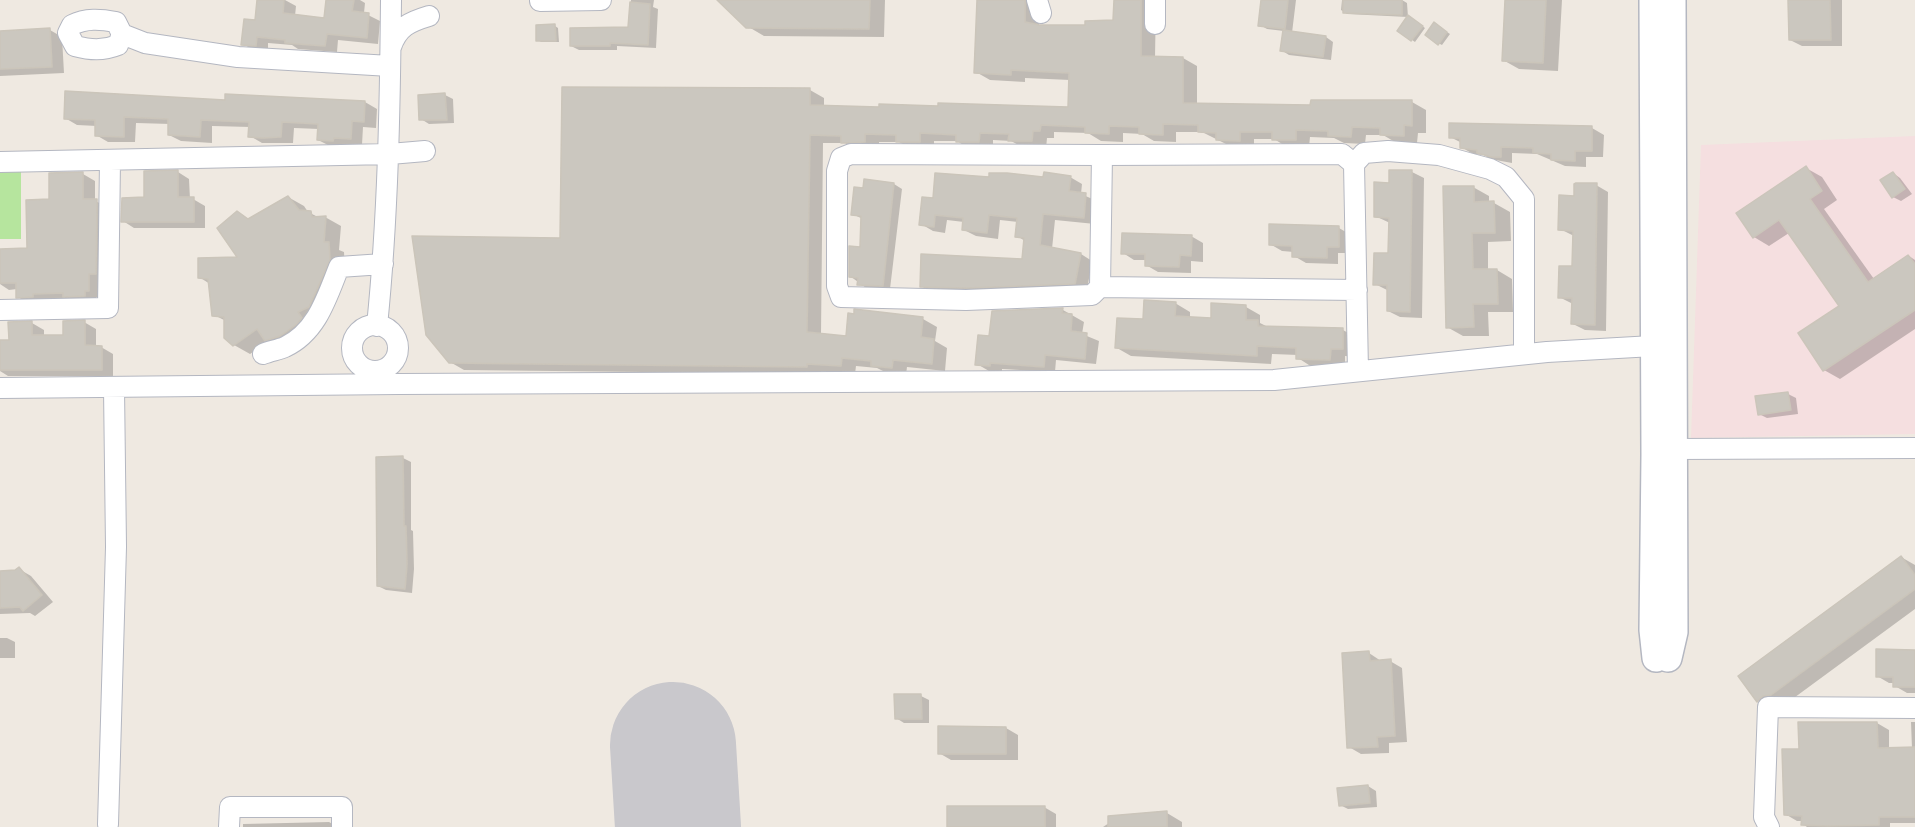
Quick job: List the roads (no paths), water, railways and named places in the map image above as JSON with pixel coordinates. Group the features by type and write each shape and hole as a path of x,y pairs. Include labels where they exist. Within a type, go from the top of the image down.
{"main road":[{"path":"1653,0 1655,454 1653,630 1662,658 1674,632 1672,0"}],"street":[{"path":"377,326 390,154 391,0"},
{"path":"540,1 601,0"},
{"path":"1155,0 1155,24"},
{"path":"390,56 400,29 414,20 429,16"},
{"path":"122,34 145,43 237,57 390,56"},
{"path":"0,162 390,154 425,151"},
{"path":"1358,371 1354,164 1364,153 1388,151 1439,155 1490,169 1506,177 1524,199 1524,354"},
{"path":"1102,155 1100,287 1092,295 966,300 841,297 837,286 837,171 841,158 850,154 1342,154 1354,164"},
{"path":"0,310 108,308 110,161"},
{"path":"262,354 285,347 306,332 322,311 339,267 383,264"},
{"path":"1100,287 1357,290"},
{"path":"330,384 355,379 368,370 383,370 395,361 398,346 391,332 371,326 359,332 353,344 354,357 357,362 368,370 381,378 407,384"},
{"path":"0,388 330,384 1274,380 1524,354 1653,346"},
{"path":"108,824 116,547 114,388"},
{"path":"1674,449 1915,448"},
{"path":"1769,827 1764,817 1768,707 1915,708"},
{"path":"229,827 230,807 342,807 342,827"}]}
